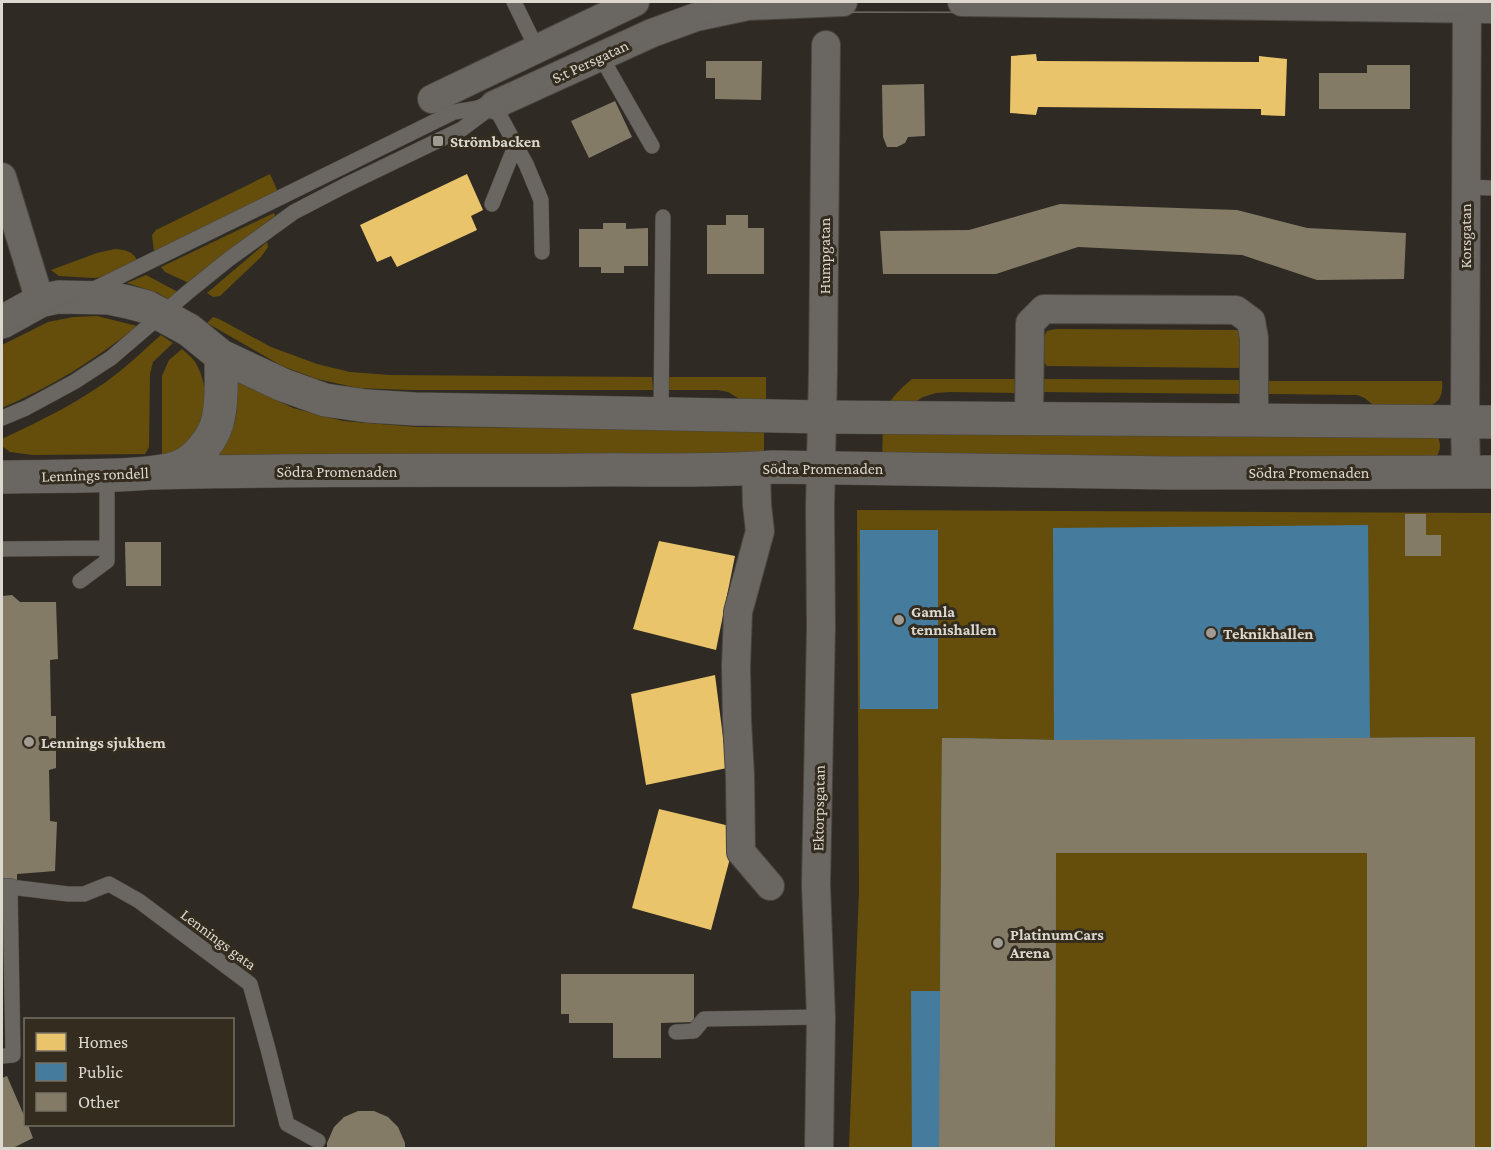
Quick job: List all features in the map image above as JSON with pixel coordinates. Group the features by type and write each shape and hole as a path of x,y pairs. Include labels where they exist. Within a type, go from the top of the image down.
{"main road":[{"path":"2,322 40,301 58,297 109,298 128,302 147,307 189,330 221,356 283,386 325,400 356,405 415,409 822,417 1479,422"},
{"name":"Lennings rondell","path":"2,477 154,473 181,466 194,459 215,429 221,384 221,356"},
{"name":"Södra Promenaden","path":"154,473 255,470 452,471 773,467 1172,473 1479,471"}],"street":[{"name":"S:t Persgatan","path":"432,99 635,2"},
{"name":"S:t Persgatan","path":"494,105 652,33 696,17 748,6 843,2"},
{"path":"962,2 1476,6"},
{"name":"Korsgatan","path":"1476,6 1479,188 1479,471"},
{"name":"Humpgatan","path":"821,467 826,45"},
{"path":"2,177 40,301"},
{"path":"1029,419 1030,323 1044,309 1191,309 1236,310 1251,321 1254,338 1254,420"},
{"name":"Ektorpsgatan","path":"819,1149 821,1017 816,885 821,627 821,467"},
{"path":"756,468 760,531 738,612 736,666 741,852 770,886"}],"lane":[{"path":"514,2 537,49"},
{"path":"597,57 604,62 652,146"},
{"path":"494,105 526,164 541,200 542,252"},
{"path":"80,297 453,112 494,105"},
{"path":"2,418 74,382 111,358 229,259 294,212 462,129 494,105"},
{"path":"492,204 516,144"},
{"path":"661,414 663,217"},
{"path":"80,581 107,561 107,476"},
{"path":"2,549 107,548"},
{"name":"Lennings gata","path":"6,886 84,894 109,884 139,901 250,984 287,1124 318,1141"},
{"path":"2,1056 13,1054 6,886"},
{"path":"676,1032 694,1031 704,1019 821,1017"}],"shaded area":[{"path":"270,174 278,192 154,251 152,235 156,230"},
{"path":"274,213 275,216 189,283 165,272 161,267"},
{"path":"267,242 268,247 261,257 220,296 213,297 207,293"},
{"path":"115,249 128,252 137,260 105,277 59,276 51,270 97,253"},
{"path":"146,275 178,292 169,300 158,293 127,283"},
{"path":"97,316 137,326 72,372 2,408 2,345 48,322 73,317"},
{"path":"213,317 271,347 317,364 350,372 389,375 652,377 653,390 358,388 317,379 282,366 207,323"},
{"path":"1056,329 1237,330 1246,340 1240,368 1047,366 1041,359 1041,342 1047,331"},
{"path":"161,335 173,343 153,362 150,374 149,447 145,454 33,455 10,452 2,446 2,439 92,392 124,368"},
{"path":"182,349 195,362 204,383 203,419 199,430 184,447 162,455 162,376 169,360"},
{"path":"669,377 766,377 766,408 718,390 669,390"},
{"path":"912,379 1023,379 1024,393 936,393 923,397 909,406 885,412 896,394"},
{"path":"1043,379 1245,380 1245,394 1043,392"},
{"path":"235,380 293,408 343,421 418,427 764,429 764,462 218,455 236,419"},
{"path":"1267,381 1442,381 1442,391 1436,402 1424,407 1385,409 1357,395 1267,394"},
{"path":"883,427 1435,429 1440,447 1432,464 882,460"},
{"path":"857,510 1492,513 1492,1148 849,1148 859,891"}],"building: Homes":[{"path":"1036,54 1037,61 1259,62 1259,56 1287,59 1285,116 1261,115 1261,109 1038,107 1036,115 1010,113 1011,56"},
{"path":"467,174 483,210 471,216 477,230 397,267 391,256 377,262 360,225"},
{"path":"659,541 735,556 716,650 633,629"},
{"path":"715,675 727,768 646,785 631,694"},
{"path":"659,809 738,828 711,930 632,908"}],"building: Public":[{"name":"PlatinumCars Arena","path":"1368,525 1370,738 1475,737 1475,1148 1367,1148 1367,853 1056,853 1055,1148 912,1148 911,991 940,991 942,738 1054,740 1053,528"},
{"name":"Gamla tennishallen","path":"860,530 938,530 938,709 860,709"}],"building: Other":[{"path":"706,61 762,61 761,100 715,99 715,78 706,78"},
{"path":"1367,65 1410,65 1410,109 1319,109 1319,73 1367,73"},
{"path":"924,84 925,136 908,137 905,143 897,147 887,147 883,137 882,85"},
{"path":"615,101 632,137 589,158 571,121"},
{"path":"1060,204 1237,210 1307,228 1406,233 1404,279 1317,280 1242,255 1078,247 996,274 883,274 880,231 969,230"},
{"path":"726,215 748,215 748,228 764,228 764,274 707,274 707,225 726,225"},
{"path":"603,223 626,223 626,229 648,228 648,266 624,266 624,273 601,273 601,267 579,267 579,229 603,229"},
{"path":"1405,514 1426,514 1426,535 1441,535 1441,556 1405,556"},
{"path":"125,542 161,542 161,586 126,586"},
{"name":"Lennings sjukhem","path":"12,595 20,602 56,602 58,659 50,660 51,716 56,716 56,768 49,770 50,821 57,822 55,871 17,874 17,881 2,882 2,596"},
{"name":"PlatinumCars Arena","path":"1475,737 1475,1148 1367,1148 1367,853 1056,853 1055,1148 939,1148 942,738 1054,740"},
{"path":"561,974 694,974 694,1022 661,1023 661,1058 613,1058 613,1023 569,1023 569,1014 561,1014"},
{"path":"7,1076 24,1115 24,1126 28,1126 33,1138 13,1148 2,1148 2,1078"},
{"path":"358,1111 374,1111 388,1117 398,1127 405,1148 327,1148 334,1127 344,1117"}],"tram line":[{"path":"454,112 638,26 683,10 718,2"},
{"path":"462,129 649,41 704,23 757,15 824,12 1492,14"},
{"path":"2,335 80,296"}],"place":[{"name":"Strömbacken","path":"438,141"},
{"name":"Gamla tennishallen","path":"899,620"},
{"name":"Teknikhallen","path":"1211,633"},
{"name":"Lennings sjukhem","path":"29,742"},
{"name":"PlatinumCars Arena","path":"998,943"}]}
